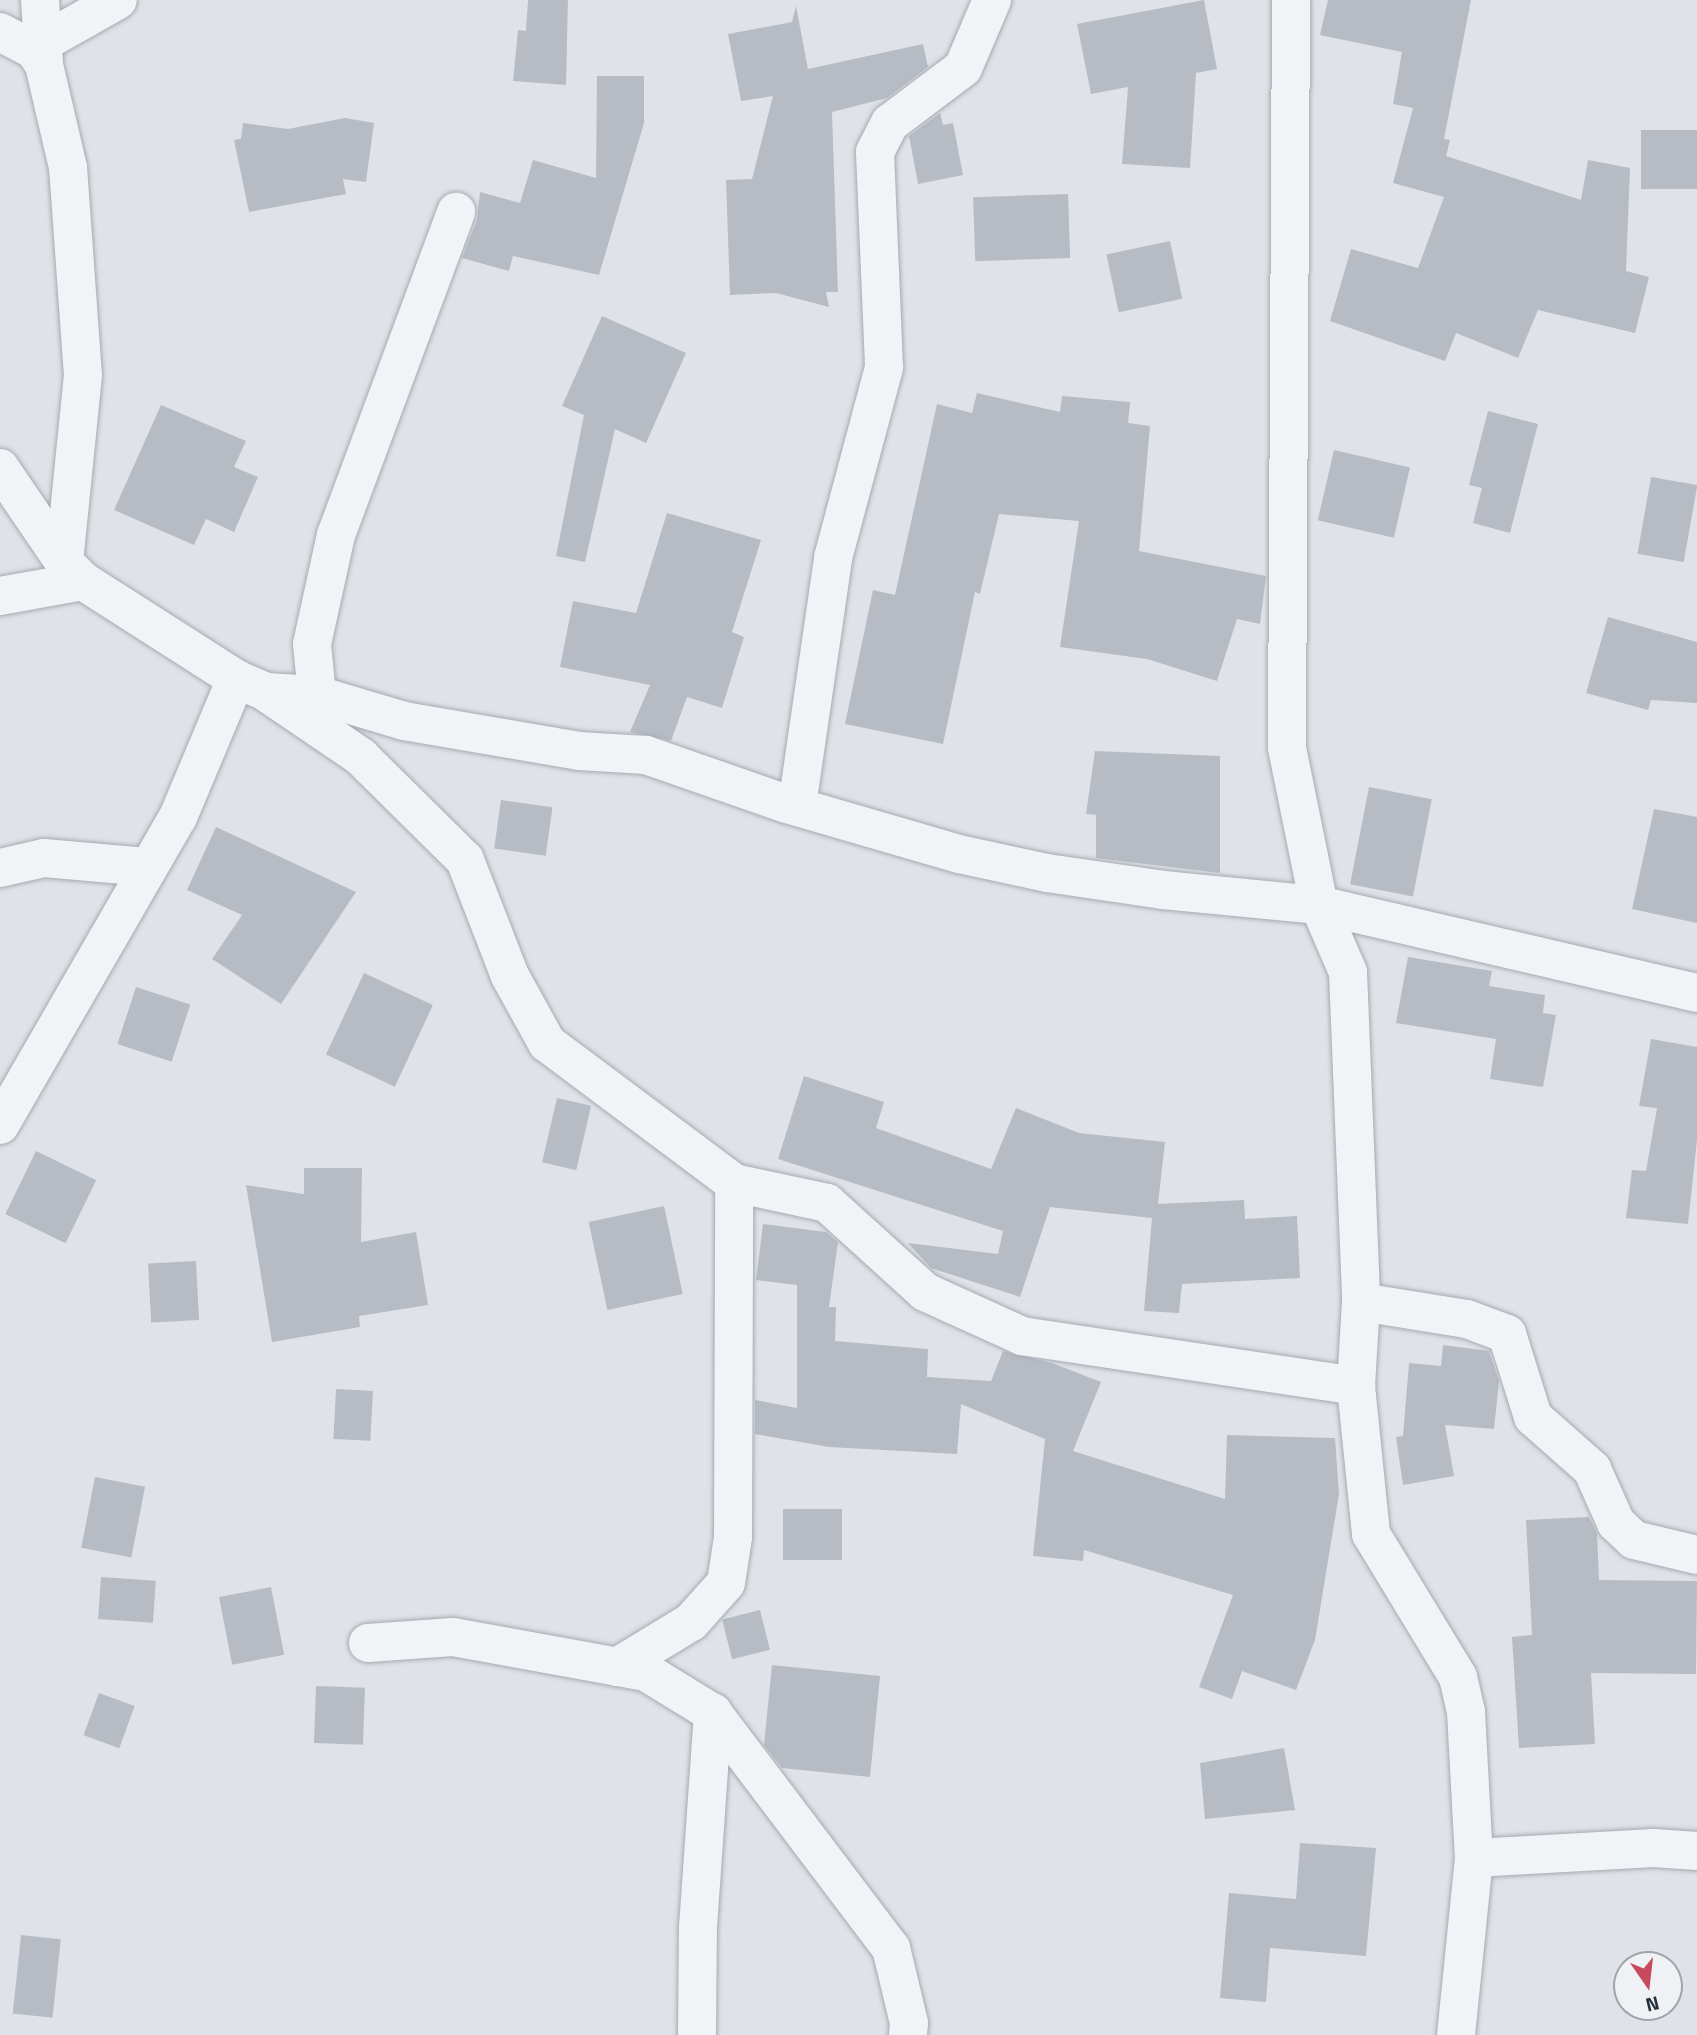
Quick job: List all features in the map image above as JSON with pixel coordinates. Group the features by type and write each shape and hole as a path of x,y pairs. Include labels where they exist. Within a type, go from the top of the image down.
{"street":[{"path":"40,0 43,54 68,167 83,375 74,571"},
{"path":"43,54 118,0"},
{"path":"797,806 833,558 884,367 875,152 890,123 963,68 992,0"},
{"path":"1291,0 1287,748 1319,905 1348,972 1361,1302 1356,1386 1371,1534 1458,1677 1464,1700 1474,1858 1456,2035"},
{"path":"0,32 43,54"},
{"path":"317,695 312,644 336,535 456,212"},
{"path":"0,468 74,571 361,757 465,860 510,976 547,1043 734,1183 827,1203 925,1292 1022,1336 1356,1386"},
{"path":"0,596 74,571"},
{"path":"251,686 317,695 404,721 579,751 646,755 797,806 959,854 1047,873 1319,905 1697,993"},
{"path":"0,1125 251,686"},
{"path":"0,869 44,858 147,867"},
{"path":"617,1667 691,1622 726,1583 733,1537 734,1183"},
{"path":"1361,1302 1466,1318 1507,1334 1533,1417 1592,1469 1616,1522 1634,1540 1697,1555"},
{"path":"368,1643 453,1637 646,1672 713,1713 891,1948 909,2022 908,2035"},
{"path":"697,2035 698,1927 713,1713"},
{"path":"1474,1858 1654,1848 1697,1851"}],"building":[{"path":"528,0 568,0 566,85 513,81 518,30 526,31"},
{"path":"1204,0 1217,69 1196,73 1190,168 1122,164 1128,87 1091,94 1077,24"},
{"path":"1328,0 1471,0 1444,139 1450,140 1446,156 1581,200 1588,160 1630,168 1626,271 1649,277 1635,333 1538,310 1518,358 1456,333 1445,361 1330,321 1351,249 1418,268 1444,197 1393,183 1413,108 1393,104 1402,52 1320,35"},
{"path":"796,6 808,69 923,44 928,67 887,98 832,112 838,292 826,292 829,307 776,293 730,295 726,180 752,179 773,96 741,101 728,34 792,22"},
{"path":"597,76 644,76 644,123 599,275 513,256 509,271 462,258 477,220 480,192 520,203 533,160 596,178"},
{"path":"940,113 943,125 953,123 963,175 918,184 909,136"},
{"path":"345,118 374,123 366,182 343,179 346,194 249,212 234,140 241,139 243,123 288,129"},
{"path":"1641,130 1697,130 1697,189 1641,189"},
{"path":"1068,194 1070,258 975,261 973,197"},
{"path":"1170,241 1182,299 1119,312 1106,255"},
{"path":"602,316 686,353 646,443 615,429 585,562 556,556 584,415 562,406"},
{"path":"977,393 1060,412 1062,396 1130,402 1128,423 1150,426 1139,551 1266,576 1260,624 1237,619 1217,681 1147,659 1060,647 1079,521 999,514 980,594 975,592 943,744 845,724 873,590 895,595 937,404 972,413"},
{"path":"161,405 246,441 234,467 258,477 234,532 206,519 194,545 114,510"},
{"path":"1488,411 1538,424 1510,533 1473,523 1482,488 1469,485"},
{"path":"1334,450 1410,468 1394,538 1318,520"},
{"path":"1651,477 1697,485 1684,562 1637,554"},
{"path":"667,513 761,540 732,632 744,637 722,708 687,697 671,741 630,732 650,685 560,667 573,601 636,613"},
{"path":"1608,617 1697,642 1697,703 1651,700 1648,710 1586,693"},
{"path":"1095,751 1220,756 1220,873 1096,858 1096,815 1086,814"},
{"path":"1369,787 1432,799 1413,896 1350,884"},
{"path":"501,800 552,807 546,856 494,849"},
{"path":"1654,809 1697,817 1697,923 1632,909"},
{"path":"216,827 356,892 281,1004 212,959 242,915 187,890"},
{"path":"1408,957 1492,971 1489,986 1545,995 1543,1013 1556,1015 1543,1087 1490,1079 1496,1039 1396,1023"},
{"path":"364,973 433,1005 395,1087 326,1055"},
{"path":"136,987 190,1005 172,1062 117,1044"},
{"path":"1651,1039 1697,1047 1697,1140 1688,1224 1626,1218 1632,1170 1646,1171 1657,1108 1639,1106"},
{"path":"804,1076 884,1102 876,1128 991,1169 1016,1108 1079,1133 1165,1142 1158,1204 1244,1200 1245,1219 1297,1216 1300,1278 1182,1284 1179,1313 1144,1311 1152,1218 1050,1207 1020,1297 931,1268 908,1243 998,1254 1003,1231 778,1159"},
{"path":"557,1098 591,1106 576,1170 542,1162"},
{"path":"36,1151 96,1180 66,1243 5,1214"},
{"path":"304,1168 362,1168 361,1242 416,1232 428,1305 359,1316 360,1327 272,1342 246,1185 304,1194"},
{"path":"664,1206 683,1294 607,1310 589,1222"},
{"path":"763,1224 826,1232 838,1242 829,1307 836,1307 835,1341 928,1349 927,1377 991,1381 1003,1351 1052,1363 1101,1382 1073,1451 1225,1499 1227,1435 1335,1438 1339,1494 1315,1640 1296,1690 1242,1671 1232,1699 1199,1687 1233,1595 1084,1550 1083,1561 1033,1556 1045,1439 961,1404 957,1454 829,1447 755,1434 755,1400 797,1408 797,1285 756,1280"},
{"path":"196,1261 199,1320 151,1322 148,1264"},
{"path":"1443,1345 1489,1351 1499,1381 1494,1429 1445,1425 1454,1476 1403,1485 1396,1437 1403,1436 1409,1363 1441,1366"},
{"path":"336,1389 373,1391 370,1441 333,1439"},
{"path":"95,1477 145,1487 131,1557 81,1548"},
{"path":"783,1509 842,1509 842,1560 783,1560"},
{"path":"1589,1517 1597,1533 1599,1580 1697,1581 1696,1674 1591,1673 1595,1744 1519,1748 1512,1637 1532,1635 1526,1520"},
{"path":"101,1577 156,1581 153,1623 98,1619"},
{"path":"271,1587 284,1655 232,1665 219,1597"},
{"path":"760,1610 770,1650 732,1659 722,1619"},
{"path":"772,1665 880,1676 870,1777 782,1768 764,1745"},
{"path":"316,1686 365,1688 363,1745 314,1743"},
{"path":"99,1693 135,1706 119,1748 84,1735"},
{"path":"1284,1748 1295,1810 1205,1819 1200,1763"},
{"path":"1300,1843 1376,1848 1366,1956 1270,1948 1266,2002 1220,1998 1229,1893 1296,1899"},
{"path":"21,1935 61,1939 53,2018 13,2014"}]}
